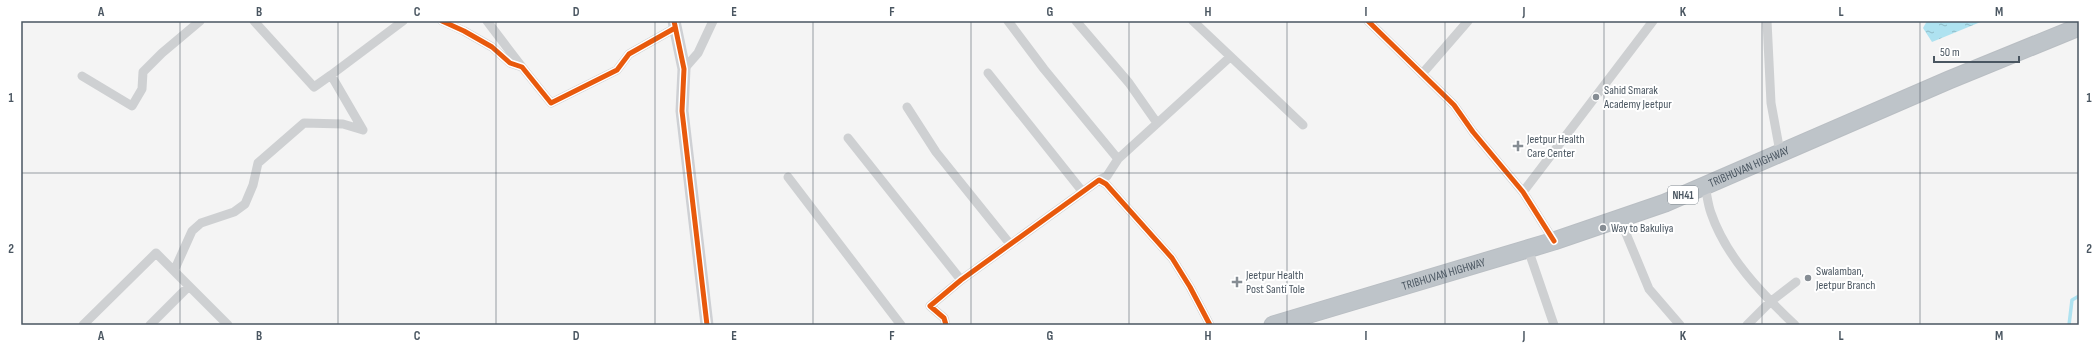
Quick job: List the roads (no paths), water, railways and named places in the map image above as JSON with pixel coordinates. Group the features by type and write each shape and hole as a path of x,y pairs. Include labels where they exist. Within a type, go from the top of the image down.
{"highway":[{"name":"TRIBHUVAN HIGHWAY","path":"1273,325 1528,249 1620,219 1705,186 1780,152 2079,28"}],"street":[{"path":"82,76 132,106 142,90 143,72 162,53 200,21"},
{"path":"254,21 314,86 403,21"},
{"path":"442,21 464,31 492,47 510,63 522,67"},
{"path":"487,21 550,103 617,70 629,54 674,25 684,69 682,111 707,325"},
{"path":"684,69 698,53 713,21"},
{"path":"1008,21 1044,69 1118,159"},
{"path":"1076,21 1129,83 1158,123"},
{"path":"1193,21 1303,125"},
{"path":"1368,21 1454,105 1473,132 1523,192 1554,241"},
{"path":"1422,74 1468,21"},
{"path":"1523,192 1654,21"},
{"path":"1767,21 1771,103 1780,152"},
{"path":"946,325 944,318 930,306 962,280 1082,191 1107,176 1118,159 1230,57"},
{"path":"988,73 1082,191"},
{"path":"174,271 192,231 201,223 234,212 245,204 253,185 258,163 304,123 343,124 363,130 331,75"},
{"path":"907,107 936,152 1010,244"},
{"path":"848,138 962,280"},
{"path":"788,177 901,325"},
{"path":"1099,180 1106,184 1172,258 1190,287 1210,325"},
{"path":"1705,186 1711,213 1728,249 1770,302 1795,325"},
{"path":"1620,219 1649,289 1680,325"},
{"path":"1528,249 1554,325"},
{"path":"83,325 156,254 189,286 222,323"},
{"path":"1747,325 1770,302 1796,282"},
{"path":"150,325 189,286"}],"water":[{"path":"1927,21 1983,21 1932,42 1923,28"}],"waterway":[{"path":"2069,325 2072,300 2079,296"}],"place":[{"name":"Sahid Smarak Academy Jeetpur","path":"1596,97"},
{"name":"Jeetpur Health Care Center","path":"1518,146"},
{"name":"Way to Bakuliya","path":"1603,228"},
{"name":"Swalamban, Jeetpur Branch","path":"1808,278"},
{"name":"Jeetpur Health Post Santi Tole","path":"1237,282"}]}
